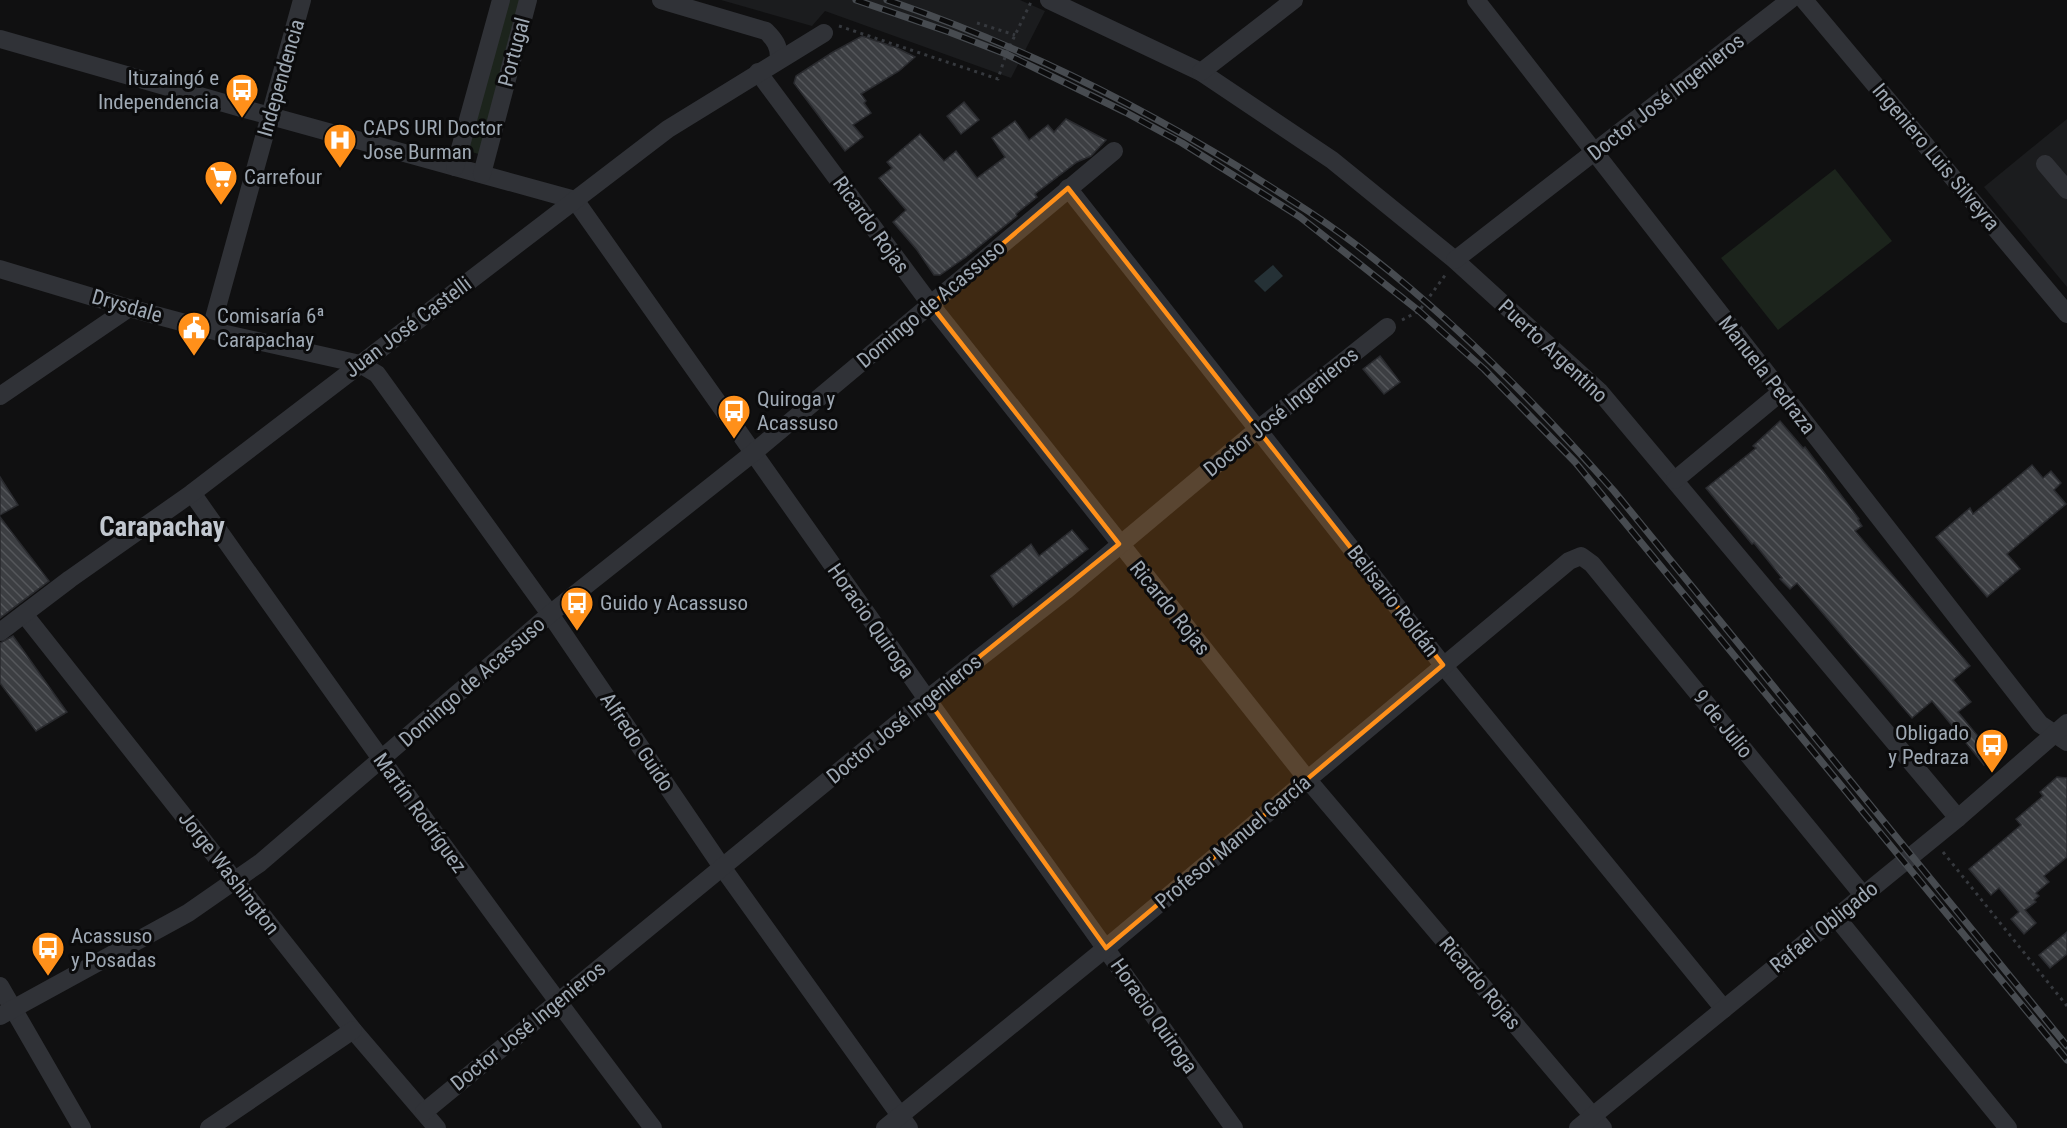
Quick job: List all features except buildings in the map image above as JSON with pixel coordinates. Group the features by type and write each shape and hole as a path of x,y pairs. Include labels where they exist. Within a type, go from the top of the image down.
{"street":[{"name":"Independencia","path":"211,329 302,0"},
{"name":"Portugal","path":"455,167 501,0"},
{"name":"Portugal","path":"482,174 528,0"},
{"path":"661,0 766,31 775,40 779,49 779,58"},
{"name":"Puerto Argentino","path":"1049,0 1201,72 1332,160 1455,260 1600,393 1958,818"},
{"path":"1201,72 1294,0"},
{"name":"Manuela Pedraza","path":"1476,0 2040,724 2063,733"},
{"name":"Doctor José Ingenieros","path":"1455,260 1790,0"},
{"name":"Ingeniero Luis Silveyra","path":"1804,0 2067,314"},
{"name":"Juan José Castelli","path":"0,632 70,579 192,493 668,129 779,58 824,33"},
{"path":"0,39 575,200"},
{"name":"Ricardo Rojas","path":"758,72 931,305 1119,544 1308,780 1598,1122"},
{"name":"Domingo de Acassuso","path":"6,1013 188,913 260,862 550,614 753,453 1114,151"},
{"path":"2045,164 2067,190"},
{"name":"Belisario Roldán","path":"1068,188 1443,665 1724,1009"},
{"name":"Horacio Quiroga","path":"575,200 927,699 1234,1128"},
{"name":"Drysdale","path":"0,269 129,308 360,364"},
{"path":"0,396 129,308"},
{"name":"Doctor José Ingenieros","path":"424,1112 927,699 1065,591 1257,430 1387,327"},
{"name":"Alfredo Guido","path":"360,364 377,374 550,614 722,867 904,1122"},
{"path":"1675,480 1780,393"},
{"name":"Martín Rodríguez","path":"192,493 381,760 557,1002 653,1128"},
{"name":"Profesor Manuel García","path":"885,1128 904,1122 1106,948 1443,665 1569,561 1581,556"},
{"name":"9 de Julio","path":"1581,556 1592,564 1863,895"},
{"name":"Jorge Washington","path":"24,614 353,1030 437,1128"},
{"name":"Rafael Obligado","path":"1578,1128 1598,1122 1724,1009 2063,733"},
{"path":"1836,917 2008,1128"},
{"path":"0,986 6,1013 82,1128"},
{"path":"209,1128 353,1030"}],"path":[{"path":"824,33 833,25 998,79 1032,0"},
{"path":"977,23 1015,35"},
{"path":"1387,327 1419,311 1455,260"},
{"path":"1932,839 2067,1006"}],"highlighted area":[{"path":"1068,188 1443,665 1106,948 927,699 1119,544 931,305"}],"shaded area":[{"path":"505,0 523,0 482,155 465,150"},
{"path":"721,0 1020,0 1045,11 1011,78 825,11 812,26"},
{"path":"2067,119 2067,287 1984,187"},
{"path":"1835,169 1892,241 1778,330 1721,258"},
{"path":"1273,265 1283,276 1265,292 1254,281"}],"railway":[{"path":"856,0 1006,54 1125,112 1182,143 1300,217 1419,311 1484,369 1575,462 2067,1060"},
{"path":"887,0 1025,54 1156,119 1276,190 1342,234 1406,284 1499,369 1614,491 2067,1046"}],"place":[{"name":"Ituzaingó e Independencia","path":"242,119"},
{"name":"CAPS URI Doctor Jose Burman","path":"340,169"},
{"name":"Carrefour","path":"221,206"},
{"name":"Comisaría 6ª Carapachay","path":"194,357"},
{"name":"Quiroga y Acassuso","path":"734,440"},
{"name":"Guido y Acassuso","path":"577,632"},
{"name":"Obligado y Pedraza","path":"1992,774"},
{"name":"Acassuso y Posadas","path":"48,977"}],"district":[{"name":"Carapachay","path":"162,527"}]}
